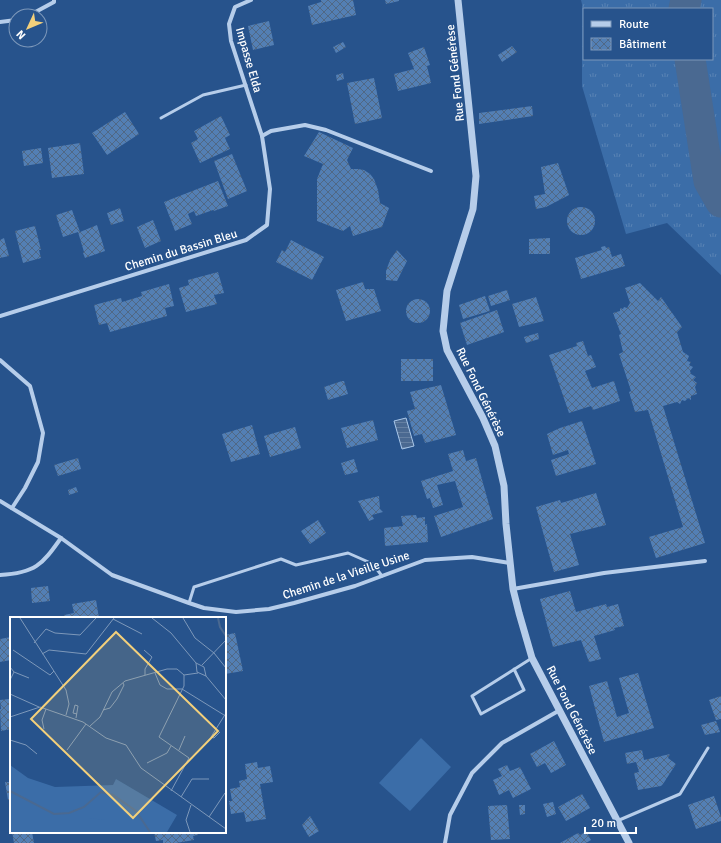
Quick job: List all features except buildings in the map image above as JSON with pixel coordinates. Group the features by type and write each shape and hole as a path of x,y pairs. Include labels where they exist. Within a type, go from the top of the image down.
{"street":[{"path":"43,8 54,2 54,0"},
{"name":"Impasse Elda","path":"251,0 235,7 228,24 231,41 262,136"},
{"name":"Rue Fond Générèse","path":"458,0 476,176 473,209 447,291 443,331 447,350 483,418 495,446 504,486 513,588 518,613 532,658 629,843"},
{"path":"262,136 271,131 305,125 326,130 431,171"},
{"name":"Chemin du Bassin Bleu","path":"0,316 246,240 267,225 270,189 262,136"},
{"path":"0,360 30,386 43,433 38,462 25,488 12,508"},
{"name":"Chemin de la Vieille Usine","path":"0,501 61,538 112,576 173,599 204,608 236,612 269,610 294,604 355,586 425,560 472,557 510,563"},
{"path":"0,574 18,574 40,565 48,557 61,538"},
{"path":"513,588 604,573 705,562"},
{"path":"445,843 450,815 472,773 502,743 560,710"}],"lane":[{"path":"161,118 203,95 246,85"},
{"path":"189,603 194,587 281,559 296,565 348,552 373,564 382,576"},
{"path":"514,670 524,690 481,714 472,696 532,658"},
{"path":"617,821 680,794 708,748"}],"green space":[{"path":"581,0 721,0 721,275 667,223 626,234 582,86"},
{"path":"421,738 451,767 410,811 379,783"}],"shaded area":[{"path":"406,418 414,446 402,449 394,421"}],"waterway":[{"path":"684,8 686,0"},
{"path":"690,60 709,181 721,202"}]}
